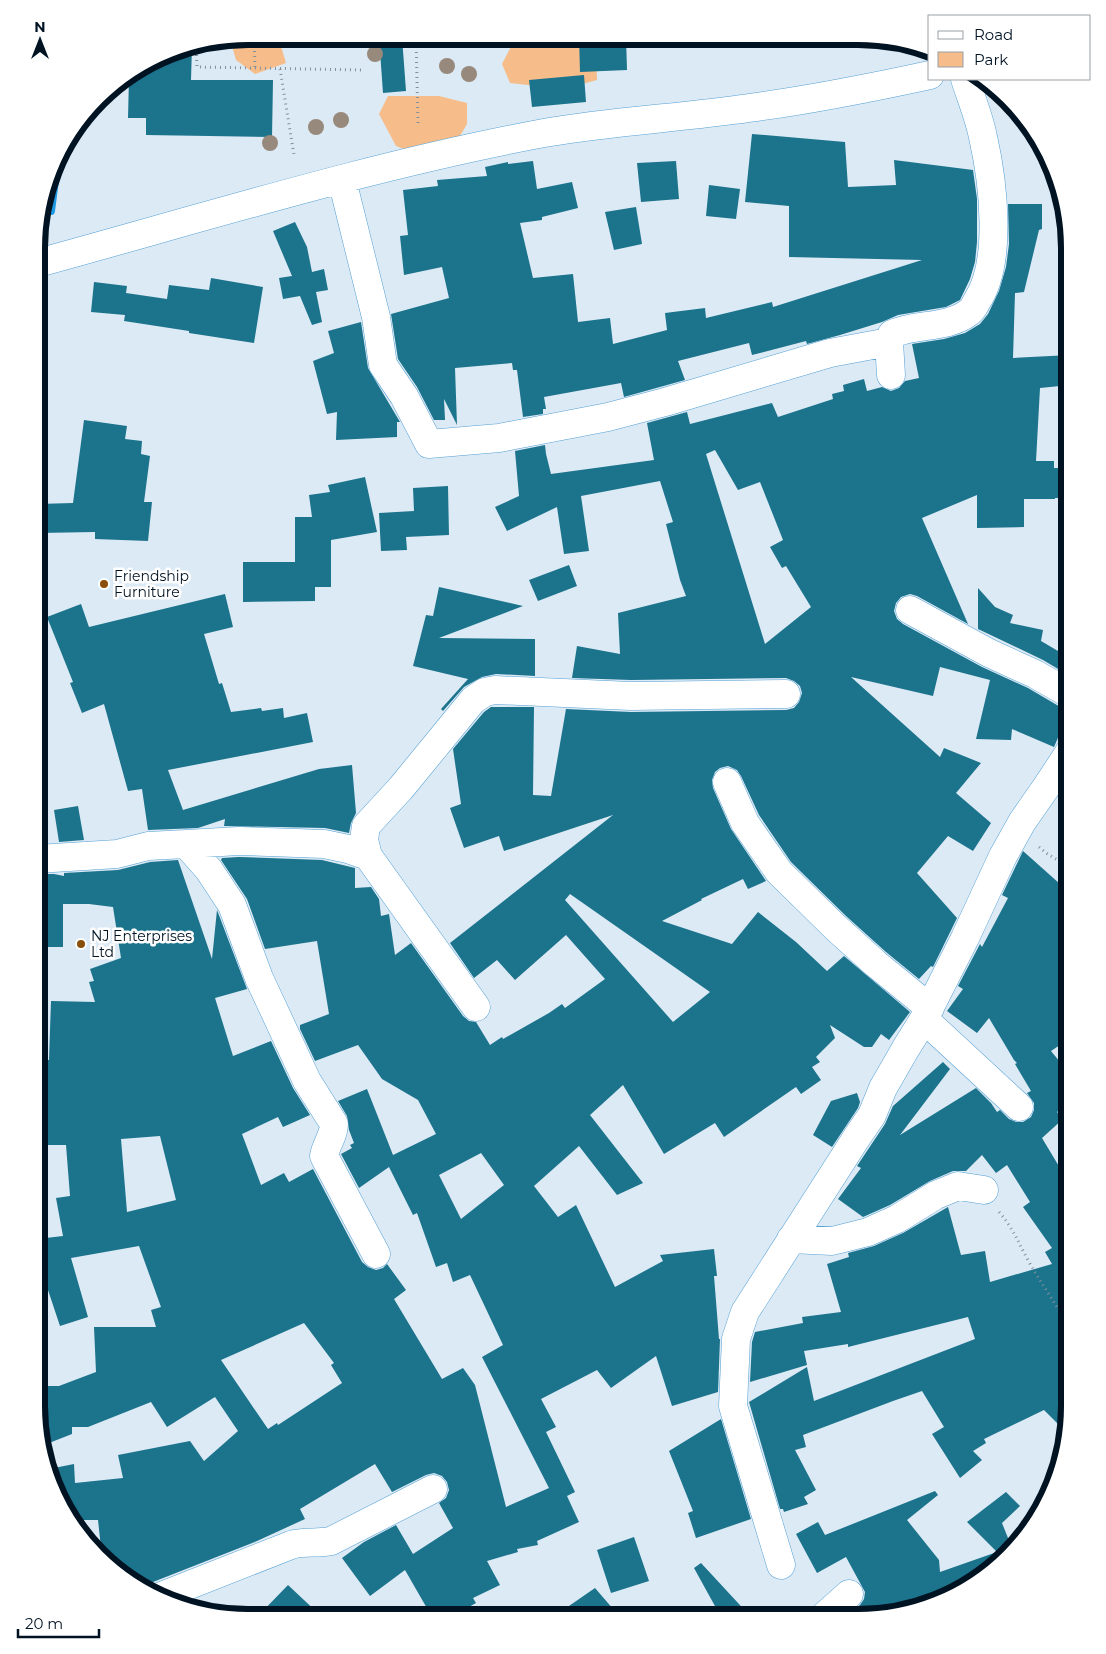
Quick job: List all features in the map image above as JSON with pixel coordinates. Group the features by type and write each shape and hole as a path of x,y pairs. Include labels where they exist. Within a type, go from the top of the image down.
{"street":[{"path":"45,260 468,148 548,132 749,108 849,92 928,75"},
{"path":"890,375 889,342 892,334 917,326 951,322 970,312 983,293 990,268 992,199 989,169 983,135 965,80"},
{"path":"342,180 376,317 383,365 404,396 429,444 499,438 608,417 830,353 889,342"},
{"path":"910,610 989,653 1035,674 1061,689"},
{"path":"476,1007 368,856 364,840 366,826 473,700 485,692 495,690 631,696 786,694"},
{"path":"781,1565 733,1406 736,1338 744,1312 872,1115 883,1088 927,1014 1018,828 1061,764"},
{"path":"727,782 744,823 779,872 927,1014 1019,1107"},
{"path":"45,858 117,854 148,846 239,842 324,844 368,856"},
{"path":"186,844 209,870 232,905 259,978 303,1072 334,1124 334,1132 325,1149 324,1156 376,1254"},
{"path":"791,1239 832,1241 868,1232 897,1219 936,1195 958,1186 989,1199"},
{"path":"169,1593 300,1542 324,1543 331,1541 433,1489"},
{"path":"832,1609 849,1594"}],"path":[{"path":"255,45 256,68"},
{"path":"416,45 418,124"},
{"path":"196,52 197,67 362,70"},
{"path":"280,69 294,155"},
{"path":"1018,828 1046,853 1061,862"},
{"path":"989,1199 1010,1224 1029,1261 1061,1312"}],"green space":[{"path":"232,45 281,45 286,63 255,74 236,60"},
{"path":"512,45 589,45 596,57 597,80 564,89 510,83 502,64"},
{"path":"388,96 439,96 467,103 467,124 457,141 414,153 396,146 379,114"}],"building":[{"path":"380,45 403,45 406,91 383,93"},
{"path":"579,45 626,45 627,70 580,72"},
{"path":"192,53 191,80 273,80 272,137 146,135 146,118 128,118 129,83 170,60"},
{"path":"584,75 586,102 532,107 529,80"},
{"path":"752,134 845,142 848,187 896,185 894,160 973,170 977,199 975,262 970,279 960,300 946,307 898,315 882,322 807,344 806,341 752,355 749,343 678,361 685,380 624,397 621,383 544,397 546,409 543,409 543,414 523,417 517,370 513,370 512,363 455,368 457,425 444,399 445,420 434,420 417,387 398,359 391,314 449,298 442,267 404,275 400,236 408,235 403,190 438,186 437,180 487,176 485,167 508,162 508,164 533,161 537,189 572,182 578,208 542,217 542,220 520,223 533,278 573,274 578,322 610,318 613,344 667,330 665,313 705,308 706,318 772,302 773,307 922,260 789,257 789,206 745,202"},
{"path":"676,161 679,199 641,202 637,163"},
{"path":"709,185 740,189 736,219 706,216"},
{"path":"1008,204 1042,204 1042,229 1039,230 1024,292 1015,293 1013,358 1061,355 1061,386 1040,388 1036,461 1054,461 1054,468 1061,468 1061,498 1024,499 1024,527 977,528 977,495 922,518 968,624 910,594 901,597 896,603 894,611 897,619 903,624 982,667 1028,688 1061,707 1061,731 1054,747 1012,729 1011,740 976,739 990,680 940,667 933,696 851,677 940,757 944,748 981,763 956,793 991,823 973,851 948,836 917,873 957,918 933,967 931,966 919,979 846,916 791,862 759,815 737,770 728,766 720,768 715,772 712,780 713,788 731,829 766,881 748,889 743,879 701,899 662,921 732,944 758,912 796,942 827,971 844,956 910,1012 889,1040 881,1034 872,1047 864,1047 830,1025 835,1038 816,1057 820,1062 812,1067 821,1080 801,1094 796,1087 724,1137 715,1123 664,1154 623,1085 590,1115 643,1183 617,1195 579,1146 534,1186 558,1217 576,1205 615,1287 663,1261 660,1255 714,1249 717,1276 714,1276 720,1339 718,1392 672,1406 656,1356 611,1388 597,1370 541,1399 556,1427 546,1432 575,1492 567,1496 579,1522 537,1541 538,1545 517,1549 518,1552 487,1561 500,1585 473,1598 476,1603 465,1609 427,1609 405,1570 370,1596 342,1558 364,1542 396,1525 413,1554 453,1528 439,1503 446,1498 449,1490 447,1482 442,1476 434,1473 426,1475 392,1492 375,1464 300,1509 305,1519 257,1541 151,1584 136,1576 114,1559 101,1545 98,1520 80,1520 60,1484 55,1468 74,1464 75,1483 123,1478 118,1455 190,1441 204,1461 238,1431 215,1397 167,1427 151,1402 88,1427 72,1427 72,1434 49,1443 45,1419 45,1386 59,1386 96,1372 94,1327 156,1327 151,1310 161,1307 139,1246 71,1258 88,1317 60,1326 45,1281 45,1238 63,1236 56,1198 70,1196 66,1145 45,1145 45,1060 49,1060 51,1001 95,1002 89,982 94,981 90,969 121,958 113,907 89,904 63,904 63,947 45,947 45,874 64,876 64,873 118,870 150,862 178,860 212,959 217,910 247,989 215,998 233,1056 271,1041 293,1088 310,1115 283,1127 278,1117 242,1134 261,1185 284,1173 289,1182 313,1169 362,1262 376,1270 383,1268 387,1264 406,1290 394,1299 442,1379 463,1368 475,1385 506,1507 549,1488 482,1357 503,1345 470,1275 453,1282 447,1263 436,1267 417,1213 413,1215 389,1167 359,1188 341,1154 352,1148 350,1145 354,1143 349,1130 347,1116 338,1101 367,1089 393,1155 436,1134 418,1100 382,1079 358,1045 315,1061 300,1029 300,1025 329,1014 317,941 265,949 247,899 221,860 222,858 239,857 322,860 355,868 355,888 371,887 379,899 381,916 389,914 395,955 411,943 463,1016 469,1021 476,1022 490,1045 562,1004 565,1008 605,979 566,935 515,980 497,960 474,978 450,943 613,815 504,851 499,836 464,848 450,808 461,804 453,749 484,712 491,707 534,707 533,795 551,796 566,709 631,712 786,710 794,708 799,702 802,693 800,686 786,678 631,680 572,678 577,646 620,654 618,613 686,596 666,524 673,522 660,481 581,496 589,551 564,554 557,507 507,531 495,507 519,496 515,451 545,445 551,474 654,460 647,423 687,412 690,424 772,403 778,417 833,399 832,394 844,391 843,385 864,379 867,391 882,387 891,391 899,388 905,381 919,378 912,344 944,339 965,333 980,324 988,314 999,291 1006,267 1009,244","holes":["715,450 738,490 760,482 783,540 770,547 782,568 786,566 811,607 765,644 706,454","570,894 710,992 673,1022 565,900","160,1136 176,1200 127,1212 121,1139","481,1153 504,1185 461,1219 439,1175","304,1323 334,1363 331,1365 342,1383 278,1425 277,1423 268,1429 221,1360"]},
{"path":"636,207 642,244 614,250 605,212"},
{"path":"295,222 307,247 312,272 324,269 328,290 316,292 322,322 312,325 300,296 283,299 279,278 292,276 273,231"},
{"path":"211,278 263,287 254,343 124,321 125,315 91,312 94,282 127,286 126,293 167,299 169,285 209,290"},
{"path":"361,322 368,368 400,422 397,422 397,437 336,440 337,412 327,414 313,361 334,353 328,331"},
{"path":"84,420 127,426 125,439 142,441 141,454 150,456 144,502 152,502 148,541 95,539 95,532 45,533 45,504 73,503"},
{"path":"365,477 377,532 331,540 331,587 315,587 315,601 243,602 243,562 295,562 295,517 312,517 309,495 330,492 328,485"},
{"path":"448,486 449,535 406,537 407,550 381,551 379,513 414,511 413,488"},
{"path":"569,565 577,586 538,601 529,580"},
{"path":"439,587 523,606 439,638 535,639 535,676 496,674 482,677 464,687 443,711 441,709 468,679 413,666 426,615 433,616"},
{"path":"978,588 995,607 1013,615 1010,623 1043,630 1041,641 1061,653 1061,671 1043,660 978,629"},
{"path":"225,594 233,627 204,634 219,684 222,683 231,712 261,708 262,711 283,708 284,718 307,713 313,742 168,770 183,810 319,769 352,765 356,813 349,833 325,828 224,826 225,819 198,828 148,830 142,789 128,791 104,704 82,713 70,683 73,682 47,617 81,604 89,627"},
{"path":"78,806 84,840 59,842 54,810"},
{"path":"1023,851 1061,885 1061,1044 1051,1051 1061,1063 1061,1109 1057,1112 1061,1117 1061,1121 1042,1138 1061,1170 1060,1426 1044,1410 984,1439 986,1443 973,1451 982,1460 960,1478 932,1434 944,1427 922,1391 803,1435 806,1447 795,1450 816,1490 804,1497 808,1504 784,1512 783,1509 780,1509 749,1402 807,1367 814,1401 975,1339 968,1317 848,1347 848,1344 804,1351 807,1365 750,1382 752,1342 755,1332 803,1323 802,1317 841,1312 827,1264 849,1257 848,1253 874,1246 903,1233 948,1207 961,1255 985,1251 990,1282 1052,1264 1045,1252 1052,1248 1023,1207 1030,1202 1007,1165 996,1173 982,1155 966,1171 953,1171 930,1181 890,1205 863,1217 838,1199 861,1168 857,1166 885,1124 893,1106 943,1062 950,1069 900,1135 976,1088 997,1112 1000,1110 1009,1119 1023,1122 1031,1117 1034,1103 1027,1093 1031,1091 1015,1064 1017,1063 989,1018 977,1033 947,1011 963,989 958,986 980,944 982,947 1008,898 1002,895"},
{"path":"857,1093 860,1102 858,1108 832,1147 813,1135 831,1101"},
{"path":"721,1419 751,1519 696,1538 688,1513 693,1511 669,1451"},
{"path":"935,1491 938,1495 907,1520 939,1560 940,1572 997,1552 967,1522 1006,1492 1020,1506 1002,1523 1009,1541 992,1559 971,1575 936,1594 897,1605 871,1609 856,1609 864,1599 865,1592 846,1557 817,1573 796,1534 818,1522 825,1535"},
{"path":"634,1537 649,1581 611,1593 597,1550"},
{"path":"701,1563 744,1609 717,1609 694,1568"},
{"path":"288,1585 314,1609 265,1609"},
{"path":"595,1588 613,1609 565,1609"}],"waterway":[{"path":"51,211 54,191"}],"place":[{"name":"Friendship Furniture","path":"104,584"},
{"name":"NJ Enterprises Ltd","path":"81,944"}]}
